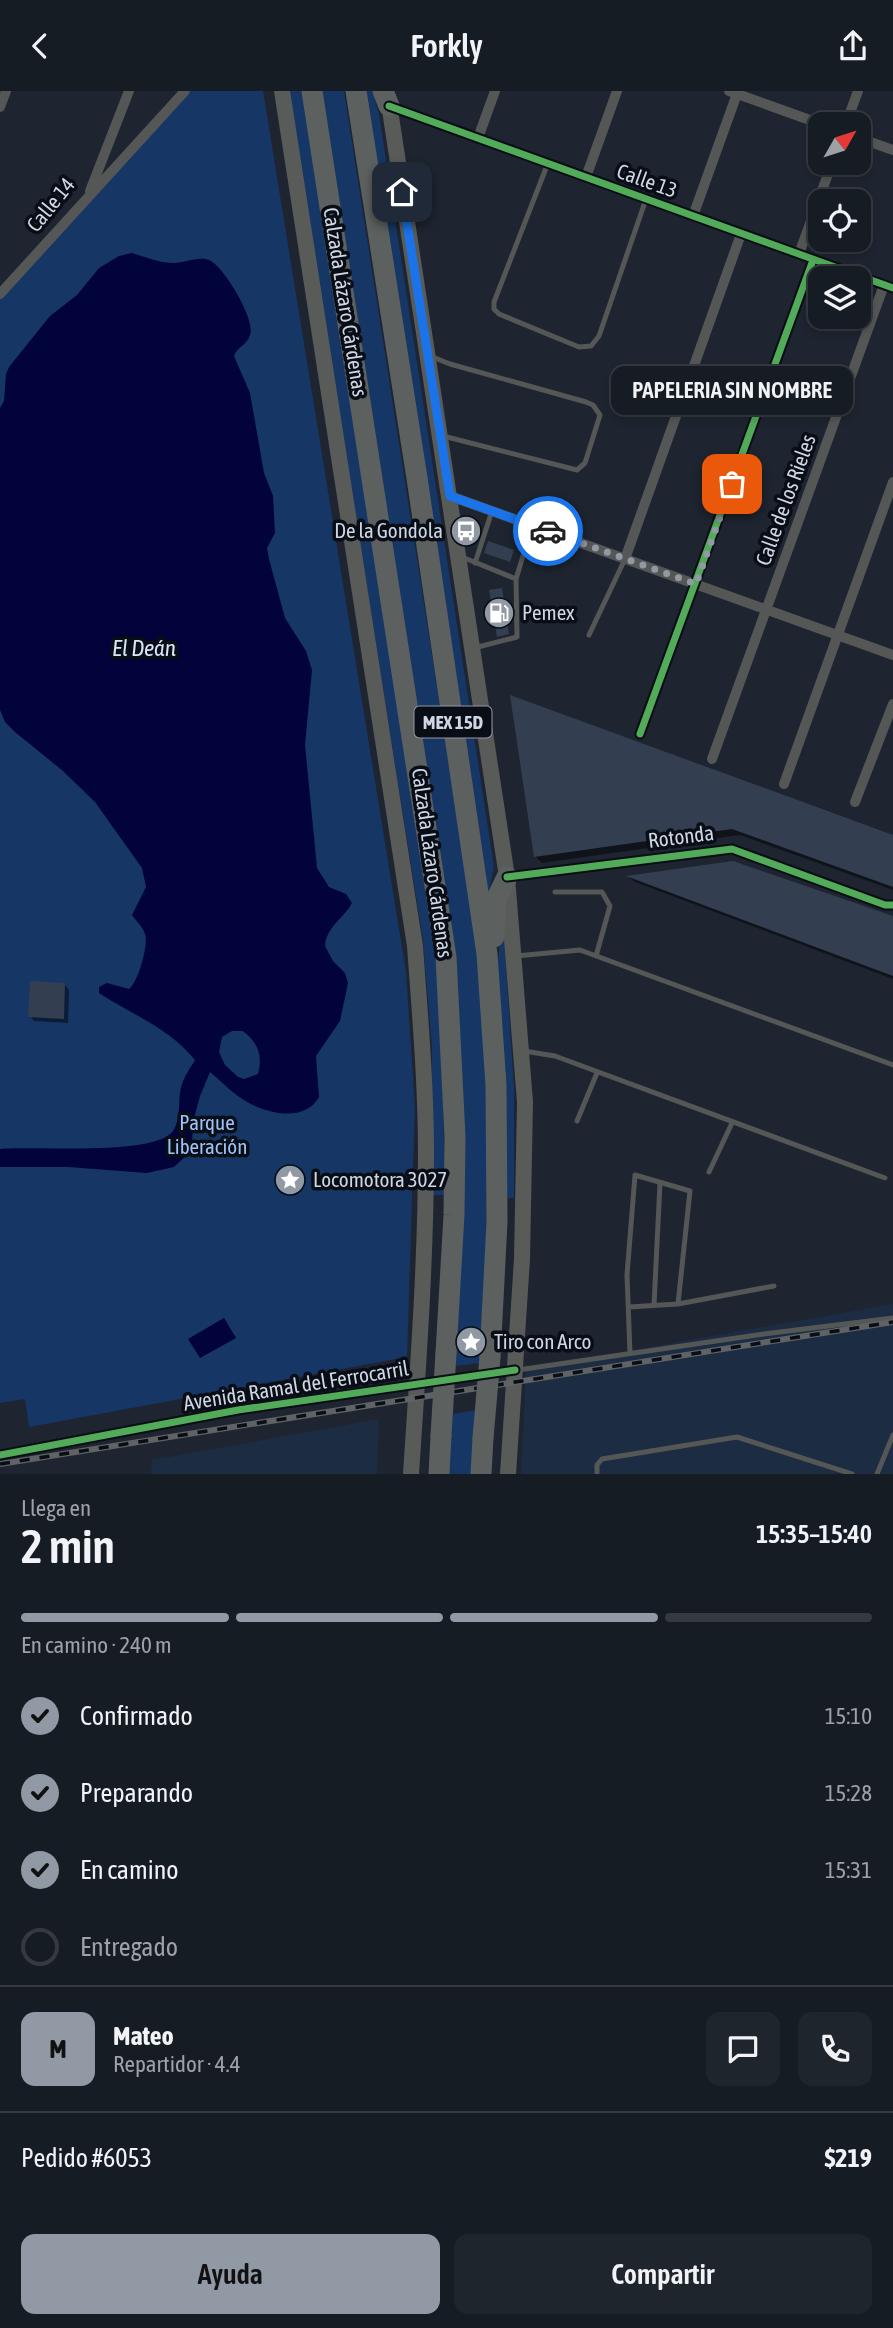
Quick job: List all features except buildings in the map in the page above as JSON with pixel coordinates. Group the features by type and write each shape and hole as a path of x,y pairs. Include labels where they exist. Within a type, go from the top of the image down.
{"highway":[{"name":"Calzada Lázaro Cárdenas","path":"312,91 446,957 455,1137 454,1215 439,1474"},
{"name":"Calzada Lázaro Cárdenas","path":"356,91 487,954 496,1085 497,1222 481,1474"},
{"path":"490,999 496,900 507,877"}],"main road":[{"name":"Calzada Lázaro Cárdenas","path":"282,91 415,946 422,1036 426,1156 411,1474"},
{"path":"386,96 507,877 525,1102 523,1206 508,1474"}],"street":[{"path":"0,107 6,91"},
{"name":"Calle 14","path":"0,294 88,197 129,91"},
{"path":"88,197 185,91"},
{"path":"478,138 495,91"},
{"path":"586,177 617,91"},
{"path":"850,112 858,91"},
{"path":"693,216 735,92 808,119"},
{"name":"Calle 13","path":"386,96 478,138 889,287"},
{"path":"872,143 893,150"},
{"path":"799,254 828,175"},
{"path":"625,559 741,234"},
{"path":"640,734 813,260"},
{"name":"Calle de los Rieles","path":"712,759 766,609 889,287"},
{"path":"784,784 893,482"},
{"path":"450,496 893,655"},
{"path":"855,802 893,704"},
{"name":"Rotonda","path":"507,877 732,849 886,905 893,905"},
{"name":"Avenida Ramal del Ferrocarril","path":"0,1455 238,1411 514,1370"}],"lane":[{"path":"548,163 494,306 499,314 579,347 591,346 598,336 646,199"},
{"path":"428,355 450,364 586,402 593,405 600,415 585,463 577,470 440,435"},
{"path":"475,563 492,511"},
{"path":"473,648 517,638 516,579 532,525"},
{"path":"459,556 516,579"},
{"path":"589,635 625,559"},
{"path":"555,891 602,892 610,906 596,956"},
{"path":"513,957 580,950 893,1065"},
{"path":"521,1050 555,1056 885,1178"},
{"path":"577,1121 597,1073"},
{"path":"709,1172 733,1123"},
{"path":"630,1353 626,1275 635,1175 690,1191 678,1304"},
{"path":"654,1305 660,1183"},
{"path":"629,1307 678,1304 774,1286"},
{"name":"Avenida Ramal del Ferrocarril","path":"514,1370 893,1318"},
{"path":"877,1474 893,1434"},
{"path":"597,1474 597,1465 603,1459 737,1437 852,1474"}],"shaded area":[{"path":"893,1304 893,1474 521,1474 526,1369"},
{"path":"379,1419 377,1474 151,1474 152,1460"}],"green space":[{"name":"Parque Liberación","path":"189,91 263,91 406,972 415,1107 407,1357 29,1427 25,1399 0,1403 0,297"},
{"path":"288,91 302,91 435,938 442,1047 445,1195 432,1195 432,1048 423,940"},
{"path":"319,91 344,91 475,931 486,1048 490,1167 480,1363 455,1366 464,1167"},
{"path":"361,91 372,91 379,114 494,867 486,905"},
{"path":"502,908 514,1088 514,1198 504,1198 496,992"},
{"path":"478,1410 474,1474 449,1474 453,1414"}],"water":[{"name":"El Deán","path":"132,253 169,263 207,259 217,266 231,284 248,318 250,335 234,356 250,393 264,473 273,496 275,533 267,548 269,559 285,618 306,651 312,670 305,745 317,868 329,887 346,894 352,903 332,928 325,946 333,961 345,973 348,983 340,1021 316,1056 319,1097 305,1110 287,1114 257,1107 239,1097 210,1072 193,1122 192,1143 188,1154 174,1167 147,1173 68,1167 0,1167 0,1149 119,1147 162,1139 176,1126 182,1084 195,1060 174,1039 99,993 99,987 107,983 129,989 139,972 146,939 143,929 132,915 146,887 142,868 95,802 63,771 15,732 5,722 0,710 0,408 4,401 6,374 50,316 77,295 99,268 119,256","holes":["232,1031 243,1031 256,1045 260,1061 258,1074 244,1079 225,1065 219,1052 222,1037"]},
{"path":"224,1318 236,1338 200,1358 188,1339"}],"railway":[{"path":"0,1464 893,1322"}],"cycle path":[{"path":"389,106 893,288"},
{"path":"640,734 813,260"},
{"path":"507,877 732,849 885,905 893,905"},
{"path":"0,1455 238,1410 515,1370"}],"way so far":[{"path":"548,531 696,584 732,484"}],"place":[{"name":"PAPELERIA SIN NOMBRE","path":"732,484"},
{"name":"De la Gondola","path":"466,531"},
{"name":"Pemex","path":"499,613"},
{"name":"Locomotora 3027","path":"290,1180"},
{"name":"Tiro con Arco","path":"471,1342"}],"route":[{"path":"402,192 450,496 548,531"}]}
